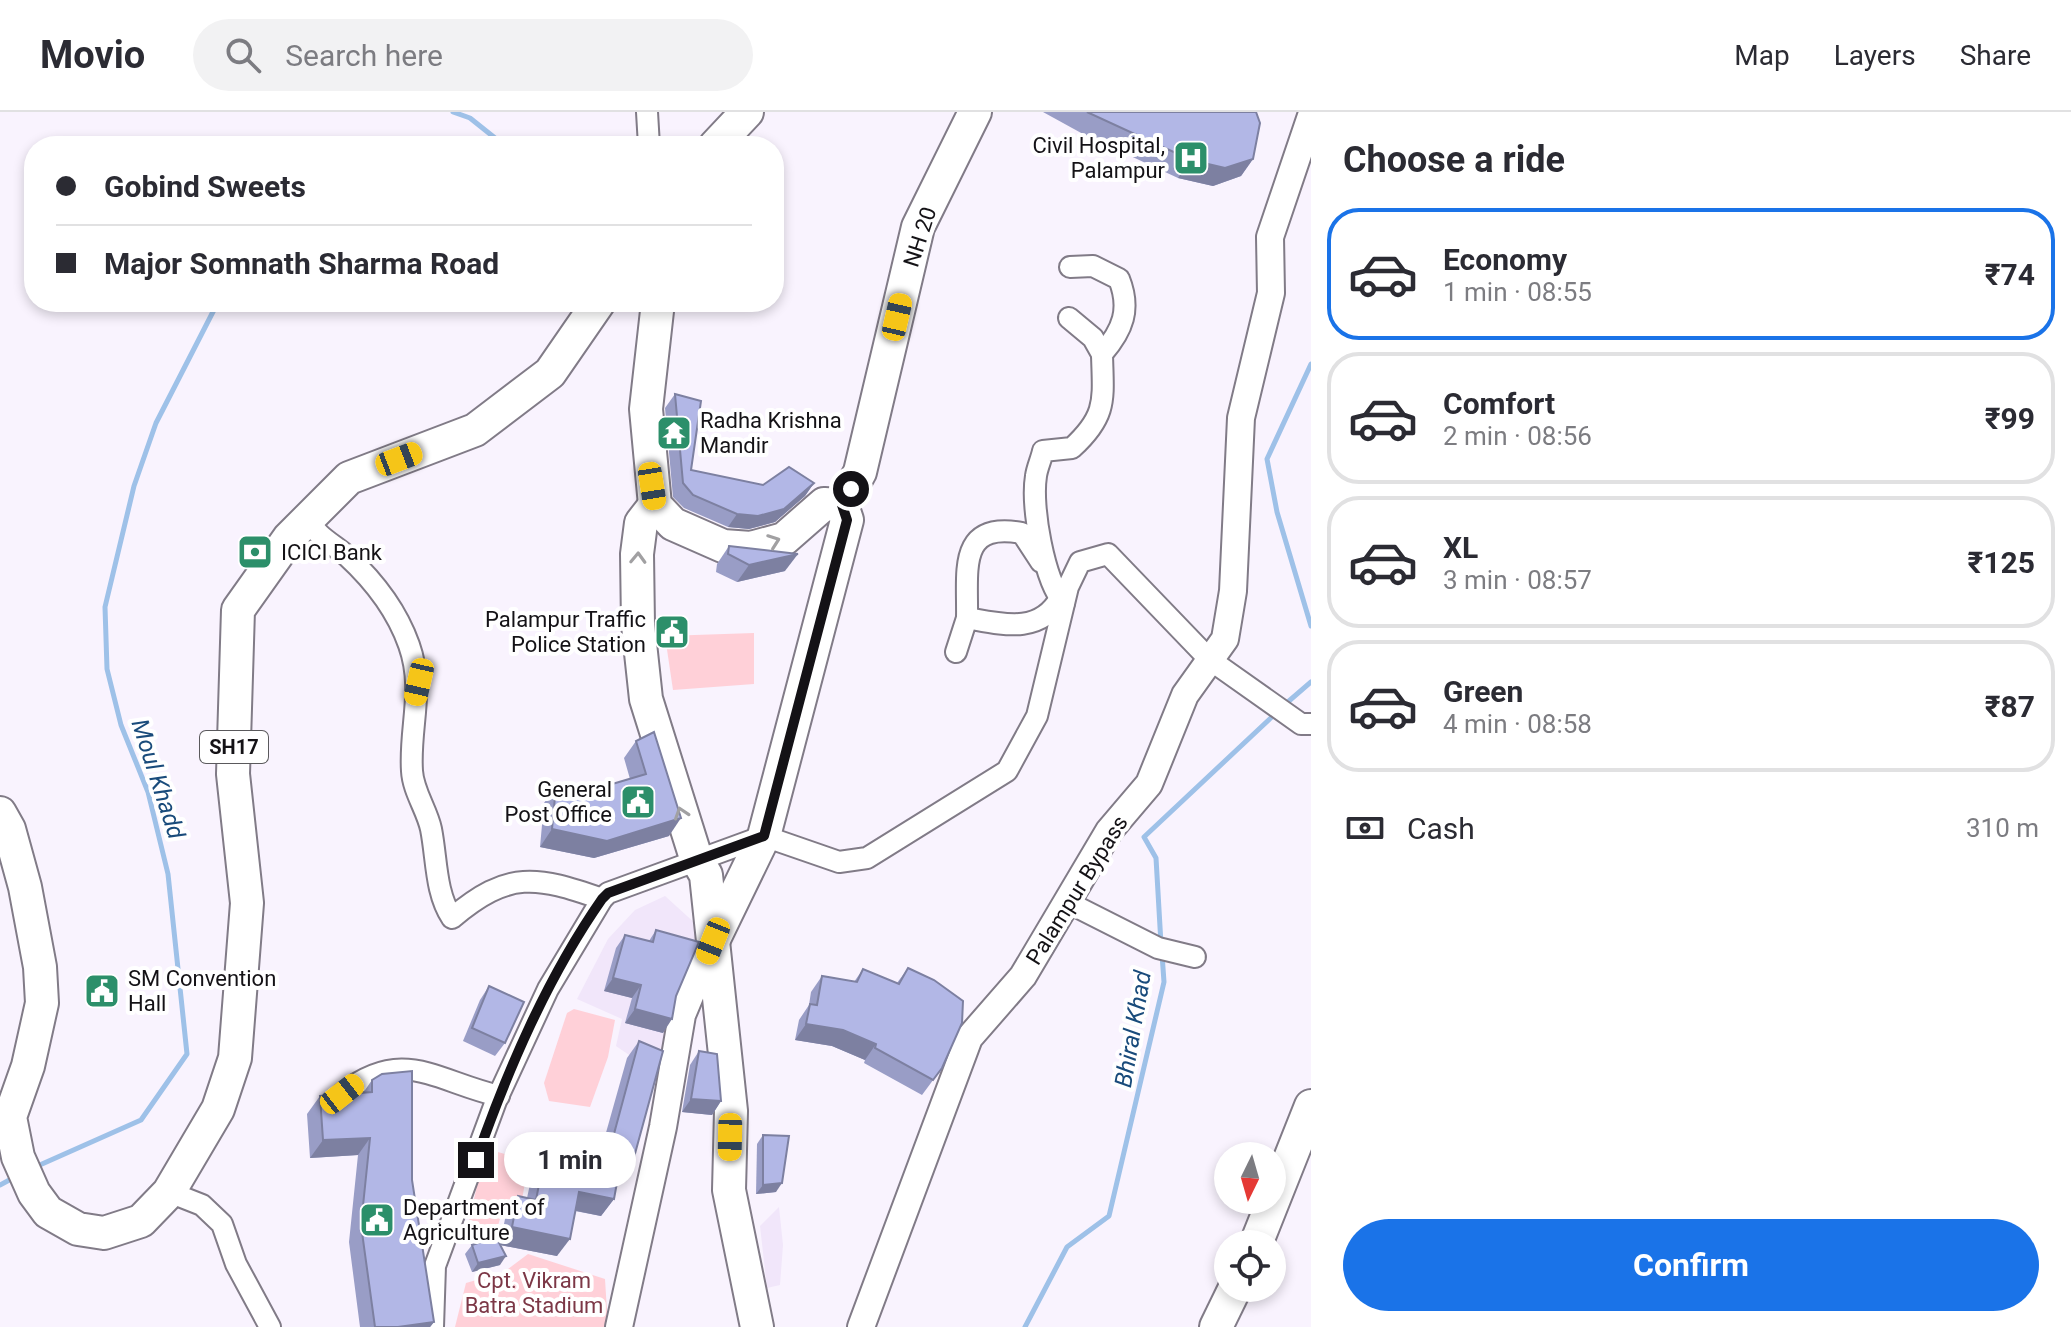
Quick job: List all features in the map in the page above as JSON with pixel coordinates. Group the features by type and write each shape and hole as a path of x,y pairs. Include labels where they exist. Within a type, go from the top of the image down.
{"main road":[{"path":"724,136 747,112"},
{"name":"NH 20","path":"842,505 860,472 918,227 975,112"},
{"name":"SH17","path":"0,813 9,829 25,887 40,967 42,1003 28,1066 10,1117 18,1157 34,1193 48,1212 78,1229 104,1233 141,1221 169,1192 218,1109 235,1058 247,903 233,774 238,610 289,538 349,478 475,430 550,373 592,312"},
{"path":"657,312 646,409 655,505 673,524 723,546 751,548 784,539 824,504 842,505 847,520 764,836 713,941"},
{"path":"655,505 641,523 637,554 638,625 646,699 696,858 706,875 731,1111 729,1190 757,1327"},
{"path":"1262,1230 1311,1106"},
{"path":"1216,1327 1228,1302"}],"street":[{"path":"647,112 648,136"},
{"name":"Palampur Bypass","path":"861,1327 969,1038 1023,976 1109,831 1149,784 1185,695 1225,639 1233,591 1241,418 1271,293 1270,237 1311,116"},
{"path":"1070,267 1093,266 1119,279 1127,308 1120,331 1102,354"},
{"path":"1062,600 1055,593 1039,531 1036,474 1043,451 1072,448 1101,412 1105,397 1102,354 1093,338 1069,318"},
{"path":"308,519 315,533 358,566 396,612 410,647 419,682 414,706 411,773 431,828 436,869 452,918 475,899 513,882 549,881 602,899"},
{"path":"956,652 967,618 969,570 974,544 982,533 1000,529 1022,533 1036,558 1048,567"},
{"path":"433,1327 435,1266 499,1096 548,989 602,899 608,893 696,858 764,836 839,862 867,858 1007,771 1037,716 1062,600 1080,562 1108,554 1209,659 1306,724"},
{"path":"967,618 1006,627 1037,622 1062,600"},
{"path":"1067,902 1158,948 1195,957"},
{"path":"619,1327 663,1127 682,1015 713,941"},
{"path":"342,1094 360,1080 395,1069 419,1068 471,1089 499,1096"},
{"path":"169,1192 202,1205 222,1224 236,1264 270,1327"}],"shaded area":[{"path":"665,896 698,926 695,960 665,1068 638,1061 616,1046 622,1019 577,999 608,939 635,910"},
{"path":"779,1207 783,1245 780,1285 767,1288 760,1226"}],"green space":[{"path":"754,633 754,684 673,690 665,636"},
{"path":"574,1009 615,1020 608,1057 590,1107 549,1101 544,1083 567,1013"},
{"path":"491,1150 529,1161 521,1205 503,1209 496,1232 467,1230 483,1159"},
{"name":"Cpt. Vikram Batra Stadium","path":"528,1254 605,1279 608,1327 455,1327 466,1283 504,1272"}],"building":[{"path":"1087,112 1256,112 1260,123 1253,159 1225,168 1191,160"},
{"path":"675,394 701,401 691,470 763,485 789,467 814,483 784,509 758,516 737,514 693,495 683,483"},
{"path":"729,546 798,554 749,565 728,554"},
{"name":"General Post Office","path":"654,732 681,818 607,841 552,829 556,786 592,790 646,774 636,741"},
{"path":"656,930 699,942 676,996 672,1019 635,1009 641,985 613,978 625,935 653,942"},
{"path":"908,968 934,980 963,1001 962,1023 942,1068 933,1080 875,1048 876,1044 843,1030 806,1024 810,1004 817,1005 822,976 857,982 863,969 899,984"},
{"path":"489,986 524,1002 505,1043 472,1028"},
{"path":"639,1041 663,1051 633,1161 622,1155 614,1199 579,1192 570,1239 512,1227 518,1196 536,1200 547,1143 608,1156"},
{"path":"699,1051 717,1054 721,1101 691,1099"},
{"name":"Department of Agriculture","path":"412,1071 412,1180 434,1322 375,1327 361,1225 370,1138 323,1140 320,1096 372,1092 372,1080 382,1074"},
{"path":"763,1135 789,1136 782,1183 763,1185"},
{"path":"496,1237 506,1256 478,1263 472,1245"}],"waterway":[{"name":"Moul Khadd","path":"453,112 470,118 492,136"},
{"name":"Moul Khadd","path":"33,1168 141,1120 187,1054 168,874 148,792 121,725 107,669 105,607 134,486 156,423 213,312"},
{"name":"Bhiral Khad","path":"1311,364 1267,459 1277,512 1311,626"},
{"name":"Bhiral Khad","path":"1282,707 1311,682"},
{"name":"Bhiral Khad","path":"1161,944 1156,858 1144,837 1275,714"},
{"name":"Bhiral Khad","path":"1025,1327 1067,1247 1109,1216 1164,982 1162,954"},
{"name":"Moul Khadd","path":"0,1185 13,1178"}],"place":[{"name":"Civil Hospital, Palampur","path":"1191,158"},
{"name":"Radha Krishna Mandir","path":"674,433"},
{"name":"ICICI Bank","path":"255,552"},
{"name":"Palampur Traffic Police Station","path":"672,632"},
{"name":"General Post Office","path":"638,802"},
{"name":"SM Convention Hall","path":"102,991"},
{"name":"Department of Agriculture","path":"377,1220"}],"route":[{"path":"476,1160 496,1101 548,989 602,899 608,893 696,858 764,836 847,520 842,505 851,489"}]}
